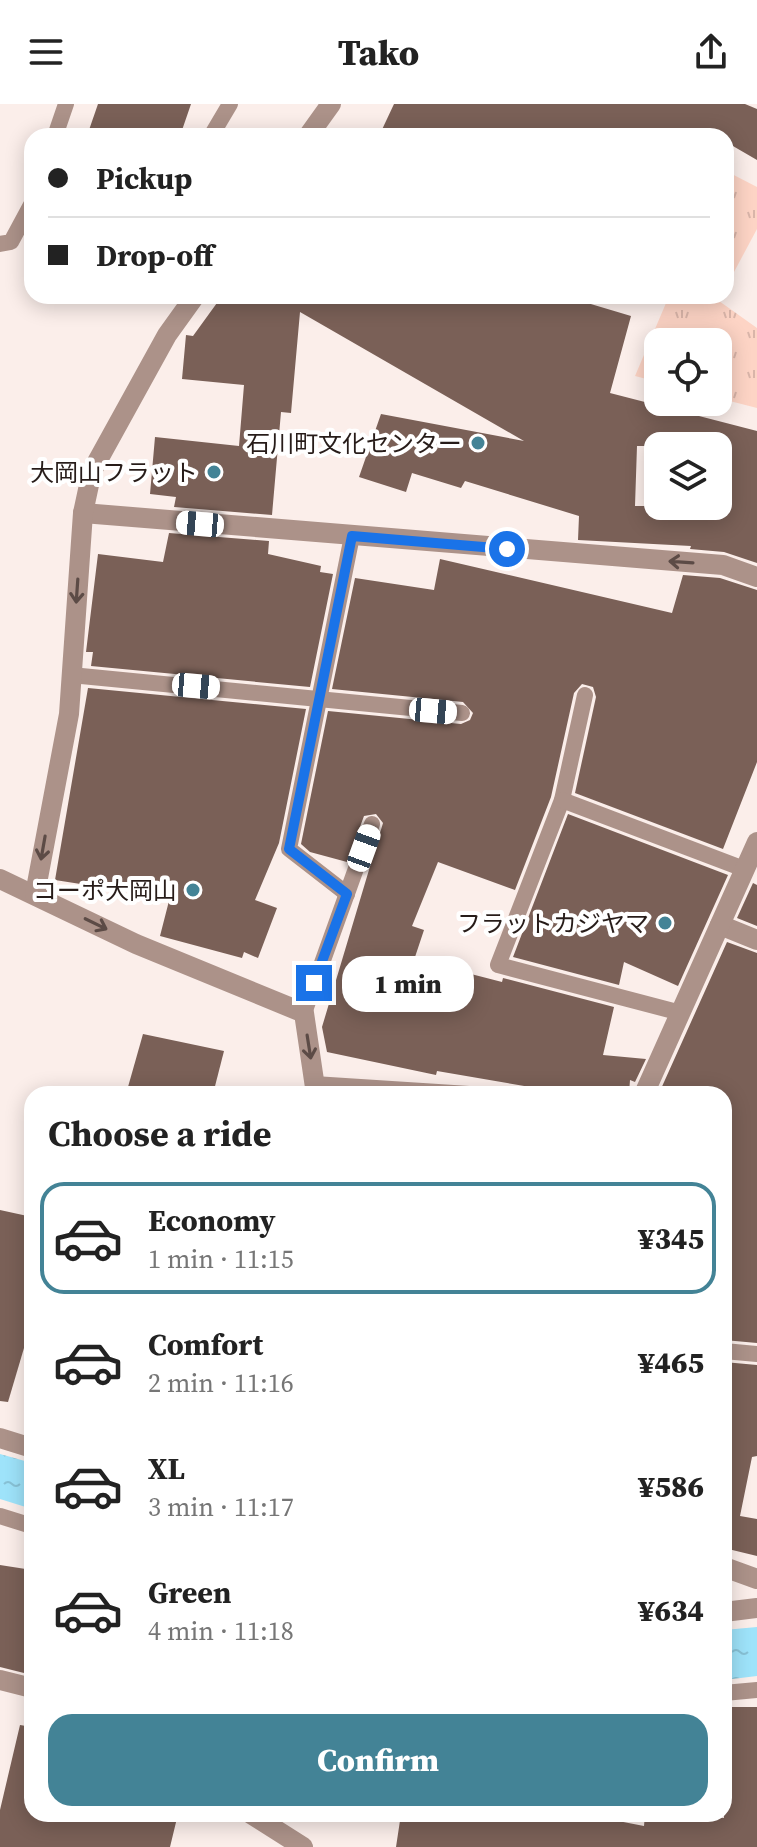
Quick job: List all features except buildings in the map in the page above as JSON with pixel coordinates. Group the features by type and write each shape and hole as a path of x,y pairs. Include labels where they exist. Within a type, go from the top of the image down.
{"street":[{"path":"314,128 331,104"},
{"path":"35,894 69,714 83,513 92,471 167,335 189,304"},
{"path":"83,513 723,565 757,577"},
{"path":"648,1086 757,842"},
{"path":"0,879 136,944 304,1013 315,1086"},
{"path":"720,925 757,940"},
{"path":"0,1438 24,1446"},
{"path":"732,1570 757,1579"},
{"path":"732,1611 757,1608"},
{"path":"0,1680 24,1686"},
{"path":"264,1822 303,1847"}],"lane":[{"path":"58,128 66,104"},
{"path":"216,128 230,104"},
{"path":"6,243 24,215"},
{"path":"347,894 289,849 352,536"},
{"path":"71,675 462,713"},
{"path":"585,695 562,800 498,965 681,1013"},
{"path":"562,800 744,869"},
{"path":"304,1013 372,824"},
{"path":"732,1352 757,1354"},
{"path":"0,1516 24,1524"},
{"path":"732,1692 757,1690"}],"green space":[{"path":"734,175 757,187 757,229 734,272"},
{"path":"666,304 723,304 757,328 757,408 732,402 732,328 655,328"},
{"path":"644,355 644,378 635,376"}],"water":[{"path":"0,1454 24,1461 24,1506 0,1499"},
{"path":"757,1627 757,1676 732,1679 732,1629"}],"place":[{"name":"石川町文化センター","path":"478,443"},
{"name":"大岡山フラット","path":"214,472"},
{"name":"コーポ大岡山","path":"193,890"},
{"name":"フラットカジヤマ","path":"665,923"}],"route":[{"path":"314,983 347,894 289,849 352,536 507,549"}]}
